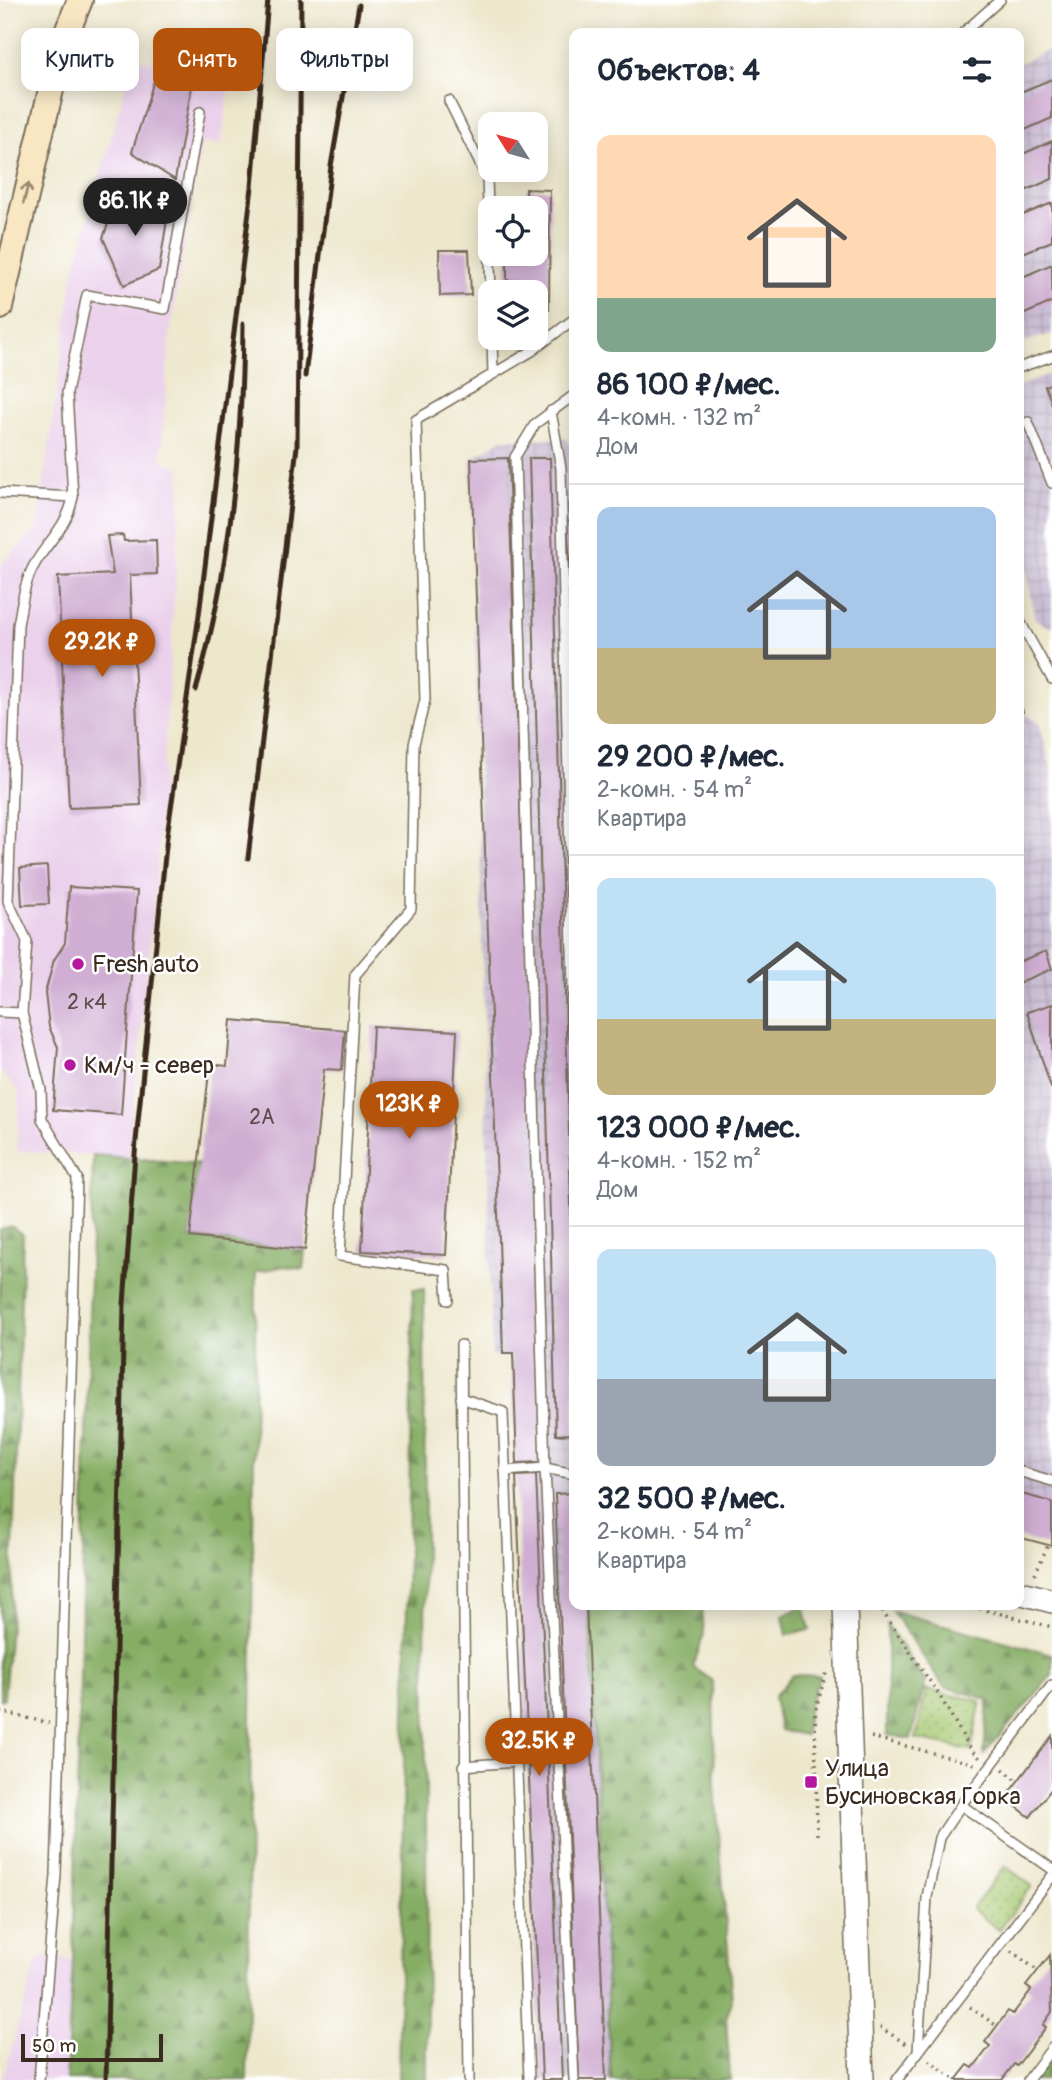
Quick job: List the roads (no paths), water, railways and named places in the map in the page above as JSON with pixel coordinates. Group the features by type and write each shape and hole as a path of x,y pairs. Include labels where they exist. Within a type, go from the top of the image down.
{"main road":[{"path":"0,307 61,47 80,0"}],"street":[{"path":"1024,1594 1052,1601"},
{"path":"845,1610 862,2080"}],"lane":[{"path":"969,28 1000,0"},
{"path":"449,101 487,178 491,280"},
{"path":"39,2080 56,1875 77,1178 42,1119 41,1090 22,1013 27,941 8,901 18,625 25,584 36,562 56,538 70,513 72,497 67,393 86,295 165,309 200,112"},
{"path":"448,1300 446,1270 340,1256 355,975 411,909 414,744 425,700 416,419 533,351 569,323"},
{"path":"492,350 493,374"},
{"path":"1024,366 1052,356"},
{"path":"569,398 535,424 515,457 545,1468 574,2080"},
{"path":"551,411 561,468 569,818"},
{"path":"1028,422 1052,483"},
{"path":"0,493 72,497"},
{"path":"1024,629 1052,679"},
{"path":"0,1012 22,1013"},
{"path":"461,1345 463,1766 469,2080"},
{"path":"461,1398 503,1412 530,2080"},
{"path":"505,1472 545,1468 569,1473"},
{"path":"1024,1473 1052,1481"},
{"path":"918,2052 927,1897 939,1838 1052,1685"},
{"path":"463,1766 516,1762"},
{"path":"961,1805 1052,1870"},
{"path":"897,2080 1052,1877"},
{"path":"1028,2080 1052,2048"}],"railway":[{"path":"106,2080 124,1304 136,1141 167,836 199,615 252,187 268,0"},
{"path":"248,858 297,446 301,0"},
{"path":"305,376 331,166 359,5"},
{"path":"196,690 218,600 232,509 240,417 243,324"}],"place":[{"name":"Fresh auto","path":"78,964"},
{"name":"Км/ч - север","path":"70,1065"},
{"name":"Улица Бусиновская Горка","path":"811,1782"}]}
